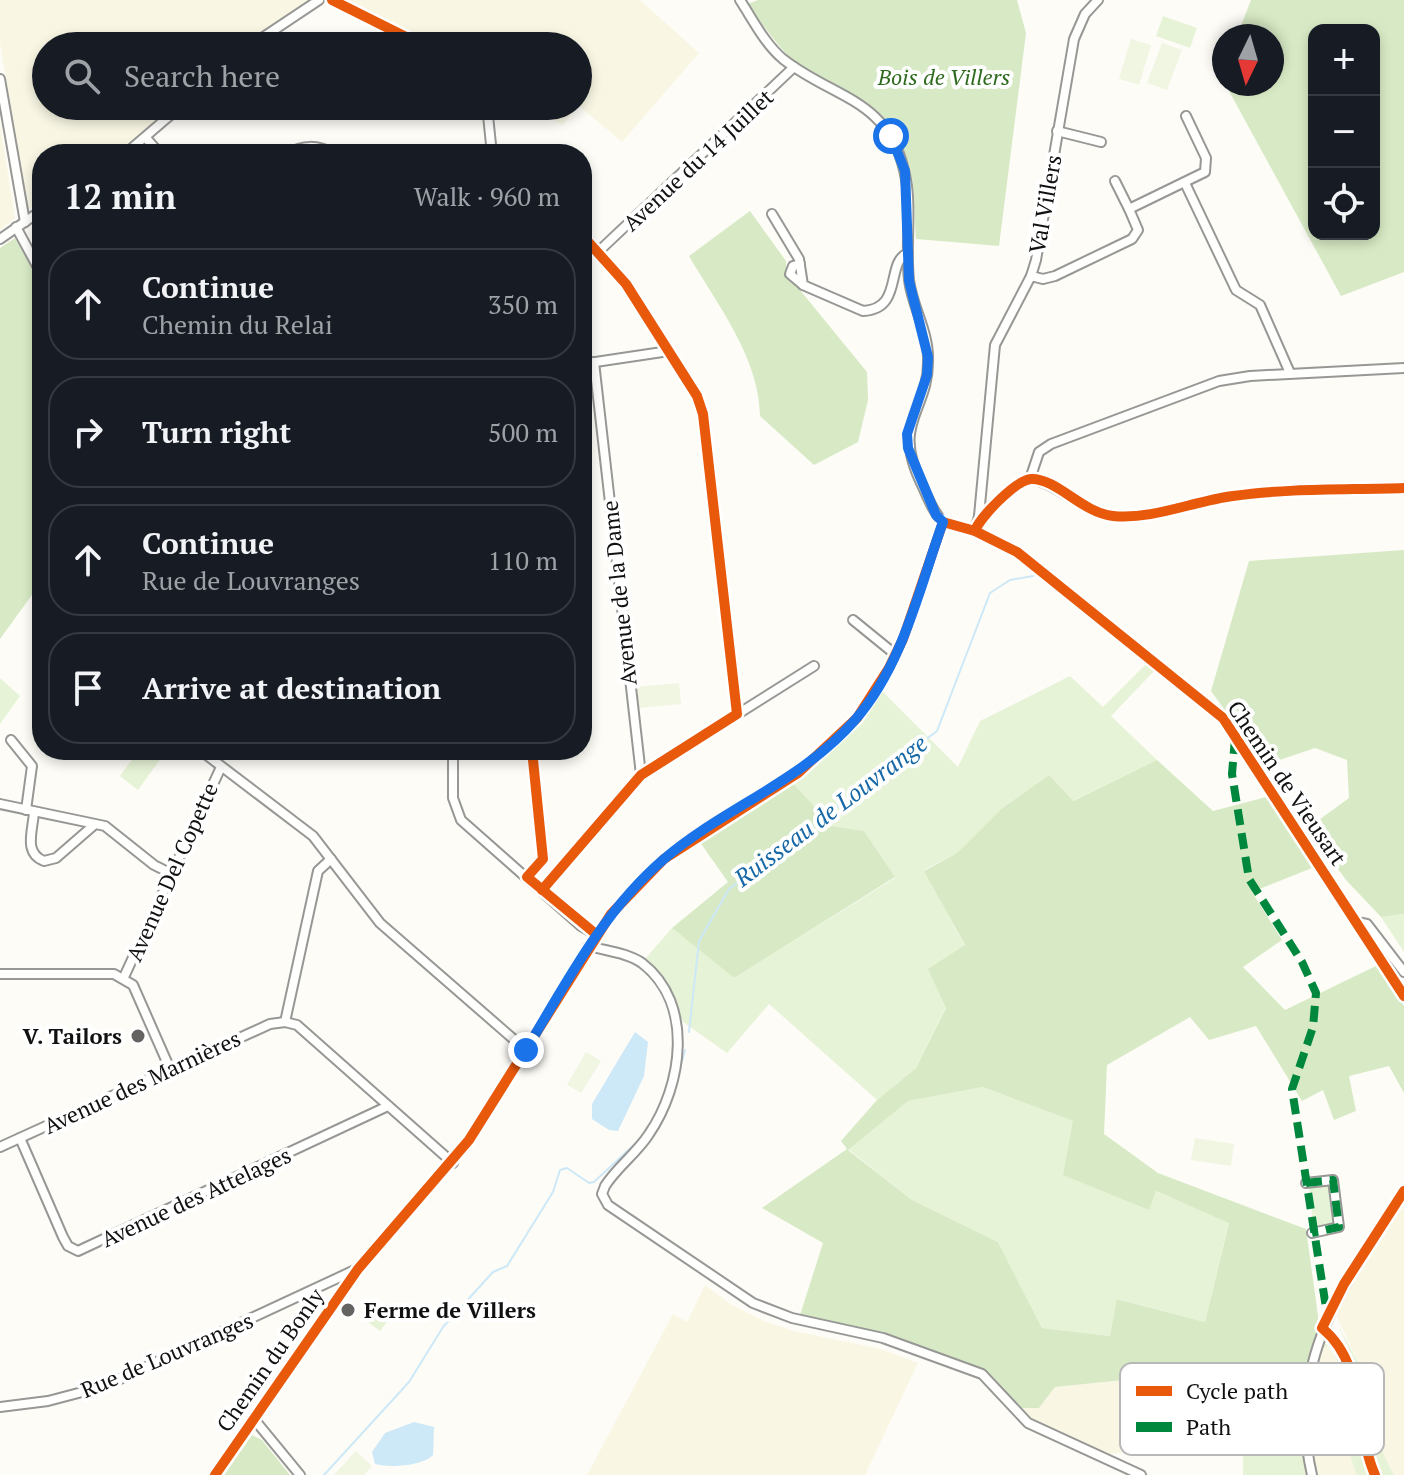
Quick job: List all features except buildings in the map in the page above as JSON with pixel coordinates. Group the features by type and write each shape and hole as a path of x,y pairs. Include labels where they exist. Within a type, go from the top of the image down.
{"street":[{"path":"271,32 319,0"},
{"path":"332,0 396,32"},
{"path":"740,0 776,52 794,67 863,104 891,136 905,171 909,281 928,357 927,375 907,434 908,448 936,515 943,522"},
{"name":"Val Villers","path":"975,531 979,516 993,355 998,335 1031,276 1074,39 1085,14 1098,0"},
{"name":"Avenue du 14 Juillet","path":"599,251 794,67"},
{"path":"0,79 25,222"},
{"path":"1115,181 1129,209 1205,172 1208,165 1186,116"},
{"path":"138,144 166,120"},
{"path":"488,120 491,144"},
{"name":"Val Villers","path":"1057,131 1101,142"},
{"path":"146,138 151,144"},
{"path":"1185,183 1236,290 1260,305 1290,373"},
{"name":"Val Villers","path":"1031,276 1043,279 1055,276 1132,239 1138,230 1129,209"},
{"path":"772,214 800,264 793,266 790,274 803,285 837,302 868,311 886,301 900,260 908,253"},
{"path":"0,239 32,217"},
{"path":"16,227 32,257"},
{"path":"592,244 626,284 697,396 703,414 737,714"},
{"path":"594,362 669,351"},
{"name":"Avenue de la Dame","path":"594,362 641,775"},
{"path":"1030,479 1039,452 1051,444 1219,381 1290,373 1404,368"},
{"path":"979,516 1020,482 1030,479 1050,484 1081,506 1110,516 1133,516 1234,495 1404,488"},
{"name":"Chemin de Vieusart","path":"943,522 975,531 1029,560 1223,718 1404,996"},
{"name":"Rue de Louvranges","path":"0,1407 48,1401 105,1386 358,1269 453,1163 589,946 634,887 664,859 798,773 857,718 896,655 943,522"},
{"path":"853,620 896,655"},
{"path":"542,890 641,775 814,666"},
{"path":"11,740 32,766 30,847 42,861 56,858 94,825"},
{"path":"212,760 313,836 380,923 526,1050"},
{"path":"453,760 455,810 470,828 597,935"},
{"path":"533,760 543,859 557,870"},
{"name":"Avenue Del Copette","path":"124,977 221,767"},
{"path":"0,804 20,805 30,811 82,818 94,825 105,826 154,865 170,873"},
{"path":"331,859 318,871 285,1022 297,1025 453,1163"},
{"path":"527,877 543,859"},
{"name":"Chemin de Vieusart","path":"1357,922 1367,924 1404,972"},
{"path":"589,946 635,959 647,968 671,1009 680,1046 657,1121 605,1186 602,1194 608,1205 753,1303 792,1318 883,1338 928,1358 982,1374 1028,1423 1141,1475"},
{"path":"0,974 124,977 133,985 170,1069"},
{"name":"Avenue des Marnières","path":"0,1147 270,1024 285,1022"},
{"name":"Avenue des Attelages","path":"20,1138 63,1237 68,1246 78,1251 388,1106"},
{"path":"1306,1183 1333,1180 1340,1220 1339,1227 1312,1233"},
{"path":"1314,1363 1322,1328 1344,1284 1404,1191"},
{"name":"Chemin du Bonly","path":"215,1475 358,1269"},
{"path":"1322,1328 1338,1343 1348,1363"},
{"path":"254,1419 300,1475"},
{"path":"1309,1455 1312,1475"},
{"path":"1366,1455 1375,1475"}],"shaded area":[{"path":"0,0 312,0 264,32 32,32 32,120 158,120 128,144 32,144 32,207 27,210 0,43"},
{"path":"339,0 640,0 699,53 622,142 592,117 592,32 402,32"},
{"path":"0,123 15,218 0,230"},
{"path":"1404,1202 1404,1475 1394,1475 1384,1455 1384,1363 1359,1363 1336,1315 1369,1254"},
{"path":"705,1285 732,1305 764,1321 794,1331 881,1349 918,1363 865,1475 587,1475 673,1314 687,1322"},
{"path":"1327,1346 1340,1363 1316,1363 1319,1350"},
{"path":"1120,1380 1120,1453 1105,1455 1025,1418 1021,1408 1039,1408 1055,1387"},
{"path":"1313,1455 1350,1455 1357,1475 1315,1475"}],"green space":[{"name":"Bois de Villers","path":"758,0 1017,0 1026,33 999,246 916,239 914,192 909,165 891,127 867,105 821,80 788,55 748,4"},
{"path":"1251,0 1404,0 1404,272 1341,296 1310,240 1380,240 1380,24 1308,24 1308,236 1232,96 1284,96 1284,24 1242,24"},
{"path":"1163,16 1197,28 1190,48 1156,36"},
{"path":"1131,39 1151,45 1139,85 1119,79"},
{"path":"1162,43 1182,50 1167,90 1147,83"},
{"path":"750,211 786,261 786,273 867,372 868,400 858,442 814,465 760,416 753,373 745,353 689,256"},
{"path":"15,238 32,268 32,595 0,639 0,248"},
{"path":"1404,550 1404,914 1381,917 1346,880 1308,828 1349,798 1347,760 1315,748 1265,765 1211,691 1249,561"},
{"path":"1148,662 1156,669 1111,716 1157,760 1072,801 1049,775 1001,809 957,853 924,870 965,946 946,1007 916,1068 877,1100 769,1004 727,1053 683,1022 665,984 645,959 672,928 734,978 895,878 864,831 832,826 793,783 863,721 882,691 958,767 980,721 1070,676 1103,707"},
{"path":"0,678 20,696 0,724"},
{"path":"679,683 681,704 639,708 637,687"},
{"path":"132,760 160,760 138,790 120,776"},
{"path":"1157,760 1213,811 1270,796 1317,866 1252,892 1282,940 1243,967 1285,1010 1378,965 1404,1006 1404,1093 1389,1066 1349,1076 1356,1111 1334,1120 1323,1090 1302,1101 1256,1026 1209,1040 1190,1017 1107,1065 1104,1134 1158,1173 1306,1229 1319,1323 1309,1363 1120,1363 1120,1380 1055,1387 1039,1408 1021,1408 987,1375 898,1341 800,1315 823,1243 762,1208 847,1149 841,1141 877,1100 916,1068 946,1008 928,969 965,945 924,871 957,853 1001,809 1049,775 1073,801","holes":["983,1087 1073,1121 1063,1175 1149,1210 1156,1191 1229,1223 1205,1322 1117,1299 1110,1336 1042,1328 998,1242 912,1200 848,1150 908,1101"]},
{"path":"793,783 832,826 864,831 895,877 734,978 672,928 728,882 697,838"},
{"path":"1404,914 1404,952 1381,917"},
{"path":"586,1052 601,1061 581,1093 567,1085"},
{"path":"983,1087 1073,1121 1149,1209 1155,1191 1229,1222 1205,1322 1118,1299 1110,1336 1042,1328 998,1242 912,1200 848,1149 908,1101"},
{"path":"1195,1138 1234,1144 1231,1166 1191,1160"},
{"path":"1332,1183 1337,1224 1314,1229 1309,1186"},
{"path":"371,1304 389,1319 380,1331 361,1317"},
{"path":"1336,1321 1358,1363 1356,1363"},
{"path":"1328,1346 1334,1350 1342,1362 1338,1363"},
{"path":"252,1435 262,1440 290,1475 224,1475"},
{"path":"356,1451 372,1466 364,1475 334,1475"},
{"path":"1243,1455 1304,1455 1306,1475 1243,1475"},
{"path":"1351,1455 1363,1455 1368,1475 1357,1475"},
{"path":"1375,1455 1384,1455 1394,1475 1382,1475"}],"water":[{"path":"635,1032 648,1042 644,1076 618,1131 609,1130 592,1119 592,1104"},
{"path":"414,1422 434,1427 433,1455 422,1462 406,1465 375,1464 372,1452 385,1433"}],"waterway":[{"name":"Ruisseau de Louvrange","path":"689,1032 699,941 729,889 937,731 990,593 1010,580 1033,576"},
{"name":"Ruisseau de Louvrange","path":"674,1091 685,1050"},
{"name":"Ruisseau de Louvrange","path":"324,1475 409,1382 443,1327 493,1272 507,1266 553,1192 560,1170 567,1168 589,1183 594,1182 639,1140"}],"marked path":[{"path":"1235,738 1232,774 1249,879 1302,962 1316,993 1313,1027 1292,1089 1327,1314"},
{"path":"1306,1183 1333,1180 1339,1227 1312,1233"}],"cycle path":[{"path":"332,0 396,32"},
{"path":"542,890 641,775 737,714 703,414 697,396 626,284 592,246"},
{"path":"975,531 999,500 1031,479 1050,484 1091,509 1113,516 1158,513 1218,498 1254,493 1404,488"},
{"path":"215,1475 358,1269 469,1140 611,914 664,859 798,773 857,718 889,668 903,639 943,522 975,531 1017,552 1223,718 1404,996"},
{"path":"533,760 543,859 527,877 597,935"},
{"path":"1347,1363 1336,1343 1322,1328 1344,1284 1404,1191"},
{"path":"1368,1455 1375,1475"}],"place":[{"name":"V. Tailors","path":"138,1036"},
{"name":"Ferme de Villers","path":"348,1310"}],"route":[{"path":"526,1050 589,946 634,887 682,845 798,773 830,746 857,718 889,668 903,639 943,522 936,515 912,464 908,448 907,434 927,375 928,357 925,334 909,281 905,171 891,136"}]}
